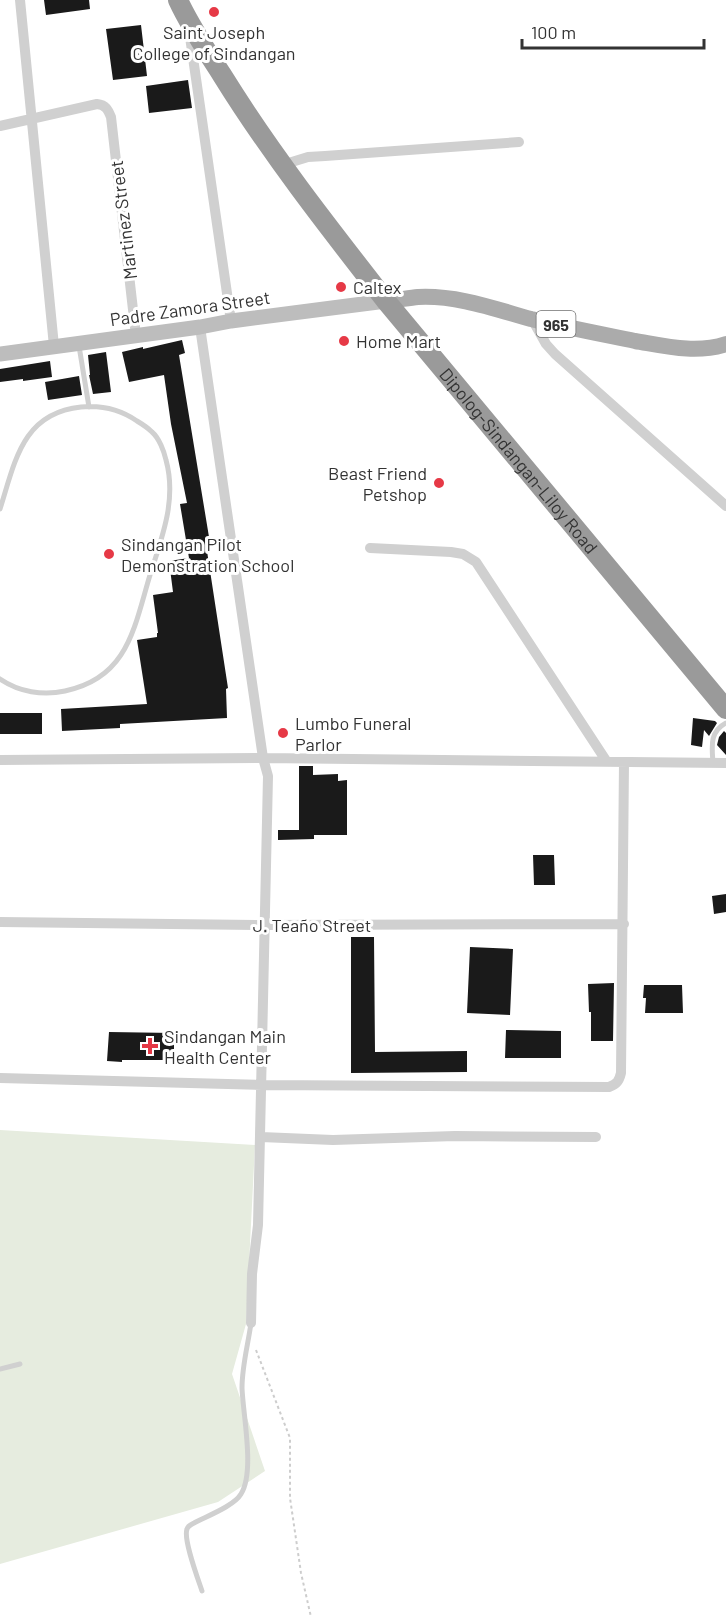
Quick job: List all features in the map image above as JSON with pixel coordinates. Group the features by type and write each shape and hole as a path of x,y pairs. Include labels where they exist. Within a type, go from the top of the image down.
{"highway":[{"name":"Dipolog-Sindangan-Liloy Road","path":"178,0 188,21 237,100 282,165 386,301 726,709"}],"main road":[{"name":"965","path":"386,301 419,297 455,300 625,339 699,350 713,349 726,344"}],"street":[{"path":"20,0 54,346"},
{"path":"188,21 231,321"},
{"name":"Martinez Street","path":"32,119 98,104 106,106 111,117 136,336"},
{"path":"0,126 32,119"},
{"path":"282,165 325,156 519,142"},
{"name":"Padre Zamora Street","path":"0,354 386,301"},
{"path":"532,319 546,344 555,354 726,506"},
{"path":"200,327 263,758 268,776 261,1137 258,1225 252,1274 250,1328"},
{"path":"370,548 451,552 463,554 476,562 607,762"},
{"path":"0,760 263,758 726,763"},
{"path":"0,1078 262,1084 609,1087 614,1085 620,1079 621,1074 624,762"},
{"name":"J. Teaño Street","path":"0,922 265,925 624,924"},
{"path":"261,1137 333,1140 455,1136 596,1137"}],"lane":[{"path":"78,343 89,406"},
{"path":"0,509 20,448 27,437 38,424 69,408 89,406 112,409 134,419 153,432 164,451 171,489 168,516 134,630 117,663 87,686 55,694 23,690 0,679"},
{"path":"713,763 713,735 719,727 726,723"},
{"path":"202,1591 186,1532 194,1522 233,1503 241,1496 248,1478 242,1388 250,1328"},
{"path":"0,1369 20,1364"}],"path":[{"path":"250,1328 268,1385 290,1438 290,1498 301,1573 311,1617"}],"shaded area":[{"path":"0,1130 255,1145 246,1324 232,1374 265,1471 218,1502 0,1564"}],"building":[{"path":"44,0 89,0 90,9 46,15"},
{"path":"141,25 147,76 113,80 106,29"},
{"path":"188,80 192,108 149,113 146,86"},
{"path":"182,340 185,353 179,355 209,537 205,538 228,688 226,689 227,718 120,724 120,728 62,731 61,709 147,704 137,640 157,637 153,595 173,592 169,561 189,558 180,504 187,503 164,375 129,382 122,352"},
{"path":"106,352 111,392 93,394 88,355"},
{"path":"50,361 52,377 0,382 0,369"},
{"path":"79,376 82,395 48,400 45,382"},
{"path":"0,713 42,713 42,734 0,734"},
{"path":"693,718 717,723 709,736 704,730 702,747 691,745"},
{"path":"724,731 726,733 726,755 717,745"},
{"path":"299,766 313,766 313,775 338,774 338,781 347,780 347,835 314,835 314,839 278,840 278,830 299,830"},
{"path":"533,855 554,855 555,885 534,885"},
{"path":"726,894 726,912 714,914 712,896"},
{"path":"351,937 374,937 375,1052 467,1051 467,1072 351,1073"},
{"path":"470,947 513,949 510,1015 467,1013"},
{"path":"614,983 613,1041 591,1041 588,984"},
{"path":"644,985 682,985 683,1013 645,1013"},
{"path":"506,1030 561,1031 561,1058 505,1058"},
{"name":"Sindangan Main Health Center","path":"109,1032 174,1033 174,1060 107,1061"}],"place":[{"name":"Saint Joseph College of Sindangan","path":"214,12"},
{"name":"Caltex","path":"341,287"},
{"name":"Home Mart","path":"344,341"},
{"name":"Beast Friend Petshop","path":"439,483"},
{"name":"Sindangan Pilot Demonstration School","path":"109,554"},
{"name":"Lumbo Funeral Parlor","path":"283,733"},
{"name":"Sindangan Main Health Center","path":"150,1046"}]}
